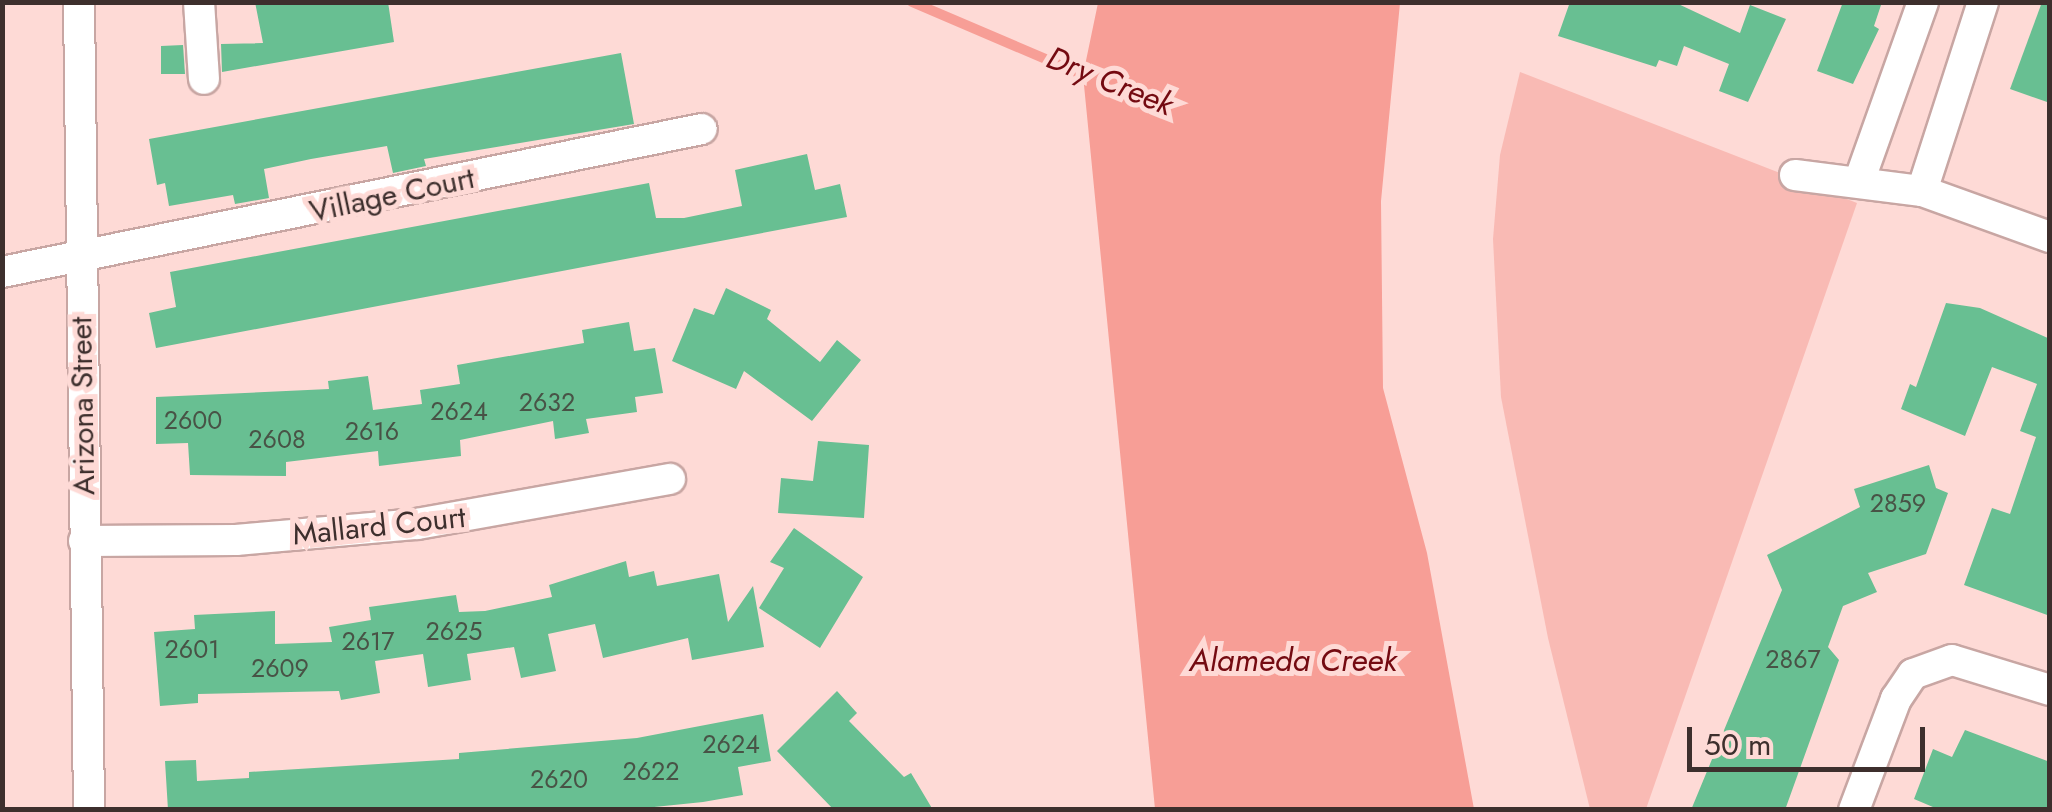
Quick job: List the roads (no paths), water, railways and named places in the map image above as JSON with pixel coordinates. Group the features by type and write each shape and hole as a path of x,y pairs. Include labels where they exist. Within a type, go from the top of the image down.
{"street":[{"name":"Arizona Street","path":"79,2 88,810"},
{"path":"199,2 204,80"},
{"path":"1860,179 1923,2"},
{"path":"1922,191 1983,2"},
{"name":"Village Court","path":"2,272 702,129"},
{"path":"1795,175 1860,179 1922,191 2050,237"},
{"name":"Mallard Court","path":"84,541 236,540 417,524 670,479"},
{"path":"1854,810 1896,699 1913,674 1952,660 2050,690"}],"water":[{"name":"Alameda Creek","path":"1098,3 1400,3 1381,201 1383,388 1427,553 1474,809 1155,809 1083,75"}],"waterway":[{"name":"Dry Creek","path":"912,2 1095,80"}]}
